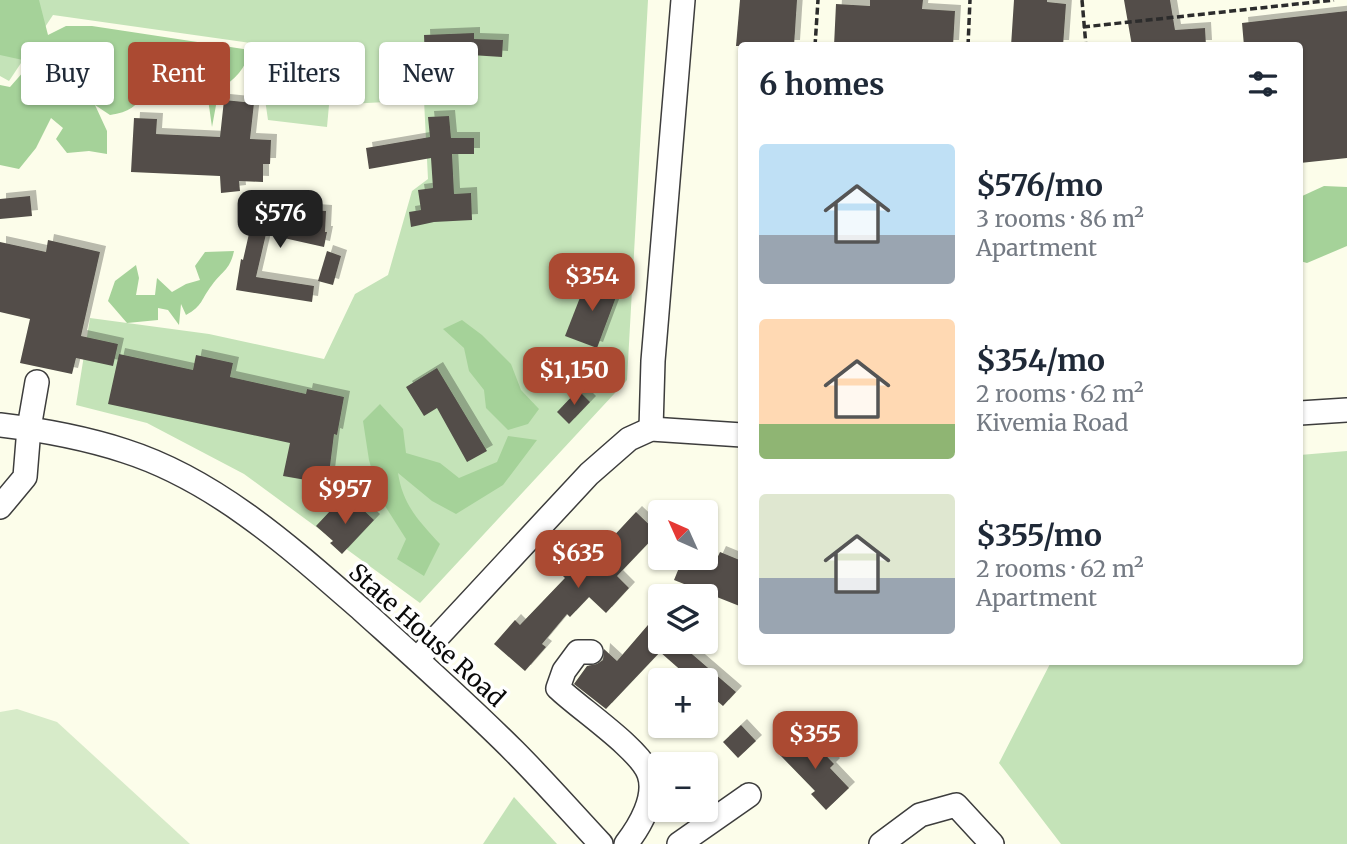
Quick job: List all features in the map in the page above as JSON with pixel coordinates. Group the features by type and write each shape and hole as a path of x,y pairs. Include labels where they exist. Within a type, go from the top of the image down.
{"street":[{"path":"651,429 653,361 683,0"},
{"path":"0,507 25,477 29,428 37,382"},
{"path":"1303,413 1347,410"},
{"name":"State House Road","path":"0,425 29,428 126,451 164,467 213,494 298,553 417,659 515,752 601,844"},
{"path":"417,659 589,474 629,439 651,429 738,435"},
{"path":"591,652 578,652 564,671 558,688 636,753 649,775 650,800 636,831 626,844"},
{"path":"679,844 749,795"},
{"path":"881,844 920,815 957,805 992,844"}],"path":[{"path":"815,42 818,0"},
{"path":"968,42 970,0"},
{"path":"1082,0 1085,42"},
{"path":"1083,27 1334,0"}],"green space":[{"path":"0,0 648,0 627,380 420,603 244,474 147,423 76,405 90,318 209,334 324,359 355,294 388,275 412,191 428,179 424,105 478,105 478,42 379,42 379,102 365,103 365,42 244,42 53,15 35,42 21,42 21,63 9,81 0,76"},
{"path":"0,0 39,0 48,35 66,26 92,26 197,42 128,42 128,105 135,105 123,112 110,115 95,105 114,105 114,42 21,42 21,60 0,55"},
{"path":"230,47 244,49 244,65 230,82"},
{"path":"21,74 21,105 95,105 107,131 107,154 89,151 67,153 56,139 63,128 51,118 36,148 19,169 0,165 0,85 10,87"},
{"path":"209,105 216,105 212,127"},
{"path":"266,105 329,105 327,127 268,120"},
{"path":"1324,186 1347,187 1347,246 1307,263 1303,262 1303,196"},
{"path":"234,251 228,266 196,308 186,315 181,304 179,325 168,310 158,308 158,320 127,323 108,301 115,281 136,265 139,278 136,295 155,295 157,278 172,292 200,280 195,266 205,252"},
{"path":"462,320 482,335 511,364 521,390 539,409 528,424 508,430 486,408 484,390 469,371 464,348 443,329"},
{"path":"380,404 403,429 406,453 440,463 459,478 497,462 508,436 537,440 503,485 456,514 432,501 398,473 408,503 440,544 424,576 397,559 406,539 380,498 369,460 363,421"},
{"path":"1347,451 1347,844 1061,844 999,763 1049,665 1303,665 1303,455"},
{"path":"17,709 57,722 190,844 0,844 0,712"},
{"path":"514,797 557,844 483,844"}],"building":[{"path":"740,0 797,0 794,42 738,42 736,46"},
{"path":"870,0 923,0 922,9 955,11 953,42 834,42 836,4 870,6"},
{"path":"1014,0 1047,0 1066,4 1063,42 1011,42"},
{"path":"1124,0 1170,0 1175,30 1205,28 1206,42 1131,42"},
{"path":"1347,11 1347,158 1303,163 1303,42 1244,42 1242,23"},
{"path":"474,33 474,39 503,40 502,57 478,55 478,42 424,42 424,35"},
{"path":"230,101 254,105 250,139 271,140 270,164 263,164 263,182 239,181 240,191 221,193 220,176 131,172 134,118 157,119 156,134 220,137 223,105 230,105"},
{"path":"449,116 451,138 474,138 474,154 452,154 454,194 471,193 472,220 434,222 411,227 409,212 421,210 418,190 433,188 431,158 369,169 366,148 430,137 428,117"},
{"path":"30,196 32,216 0,219 0,199"},
{"path":"271,207 326,211 327,232 324,247 266,234 256,277 314,286 312,302 236,290 253,216 269,219"},
{"path":"48,240 100,252 81,336 118,344 113,366 76,358 72,374 20,363 30,319 0,312 0,242 46,252"},
{"path":"327,251 341,256 333,285 318,281"},
{"path":"588,277 619,289 597,348 565,336"},
{"path":"119,354 193,370 196,355 233,363 230,377 306,394 307,389 344,397 337,435 334,434 329,474 308,471 306,480 283,476 290,443 108,404"},
{"path":"534,361 552,374 543,386 525,373"},
{"path":"437,368 487,451 467,462 437,408 424,416 406,387"},
{"path":"578,390 590,402 569,424 557,412"},
{"path":"357,504 374,520 342,554 330,543 333,541 316,526 332,509 334,511 341,505 349,513"},
{"path":"636,512 648,523 648,543 617,576 629,588 606,613 589,597 570,617 567,614 542,644 546,647 525,671 494,644 515,620 520,625 565,578 558,571 582,545 595,556"},
{"path":"720,552 738,559 738,605 718,597 718,584 684,584 674,580 678,570 718,570"},
{"path":"648,625 648,654 658,654 606,709 574,684 587,666 603,660 604,649 617,661"},
{"path":"662,654 692,654 708,668 678,668"},
{"path":"718,676 736,692 723,706 718,702"},
{"path":"741,725 756,741 738,758 723,742"},
{"path":"799,736 808,746 812,741 834,764 830,768 849,788 826,810 811,794 815,791 780,755"}]}
